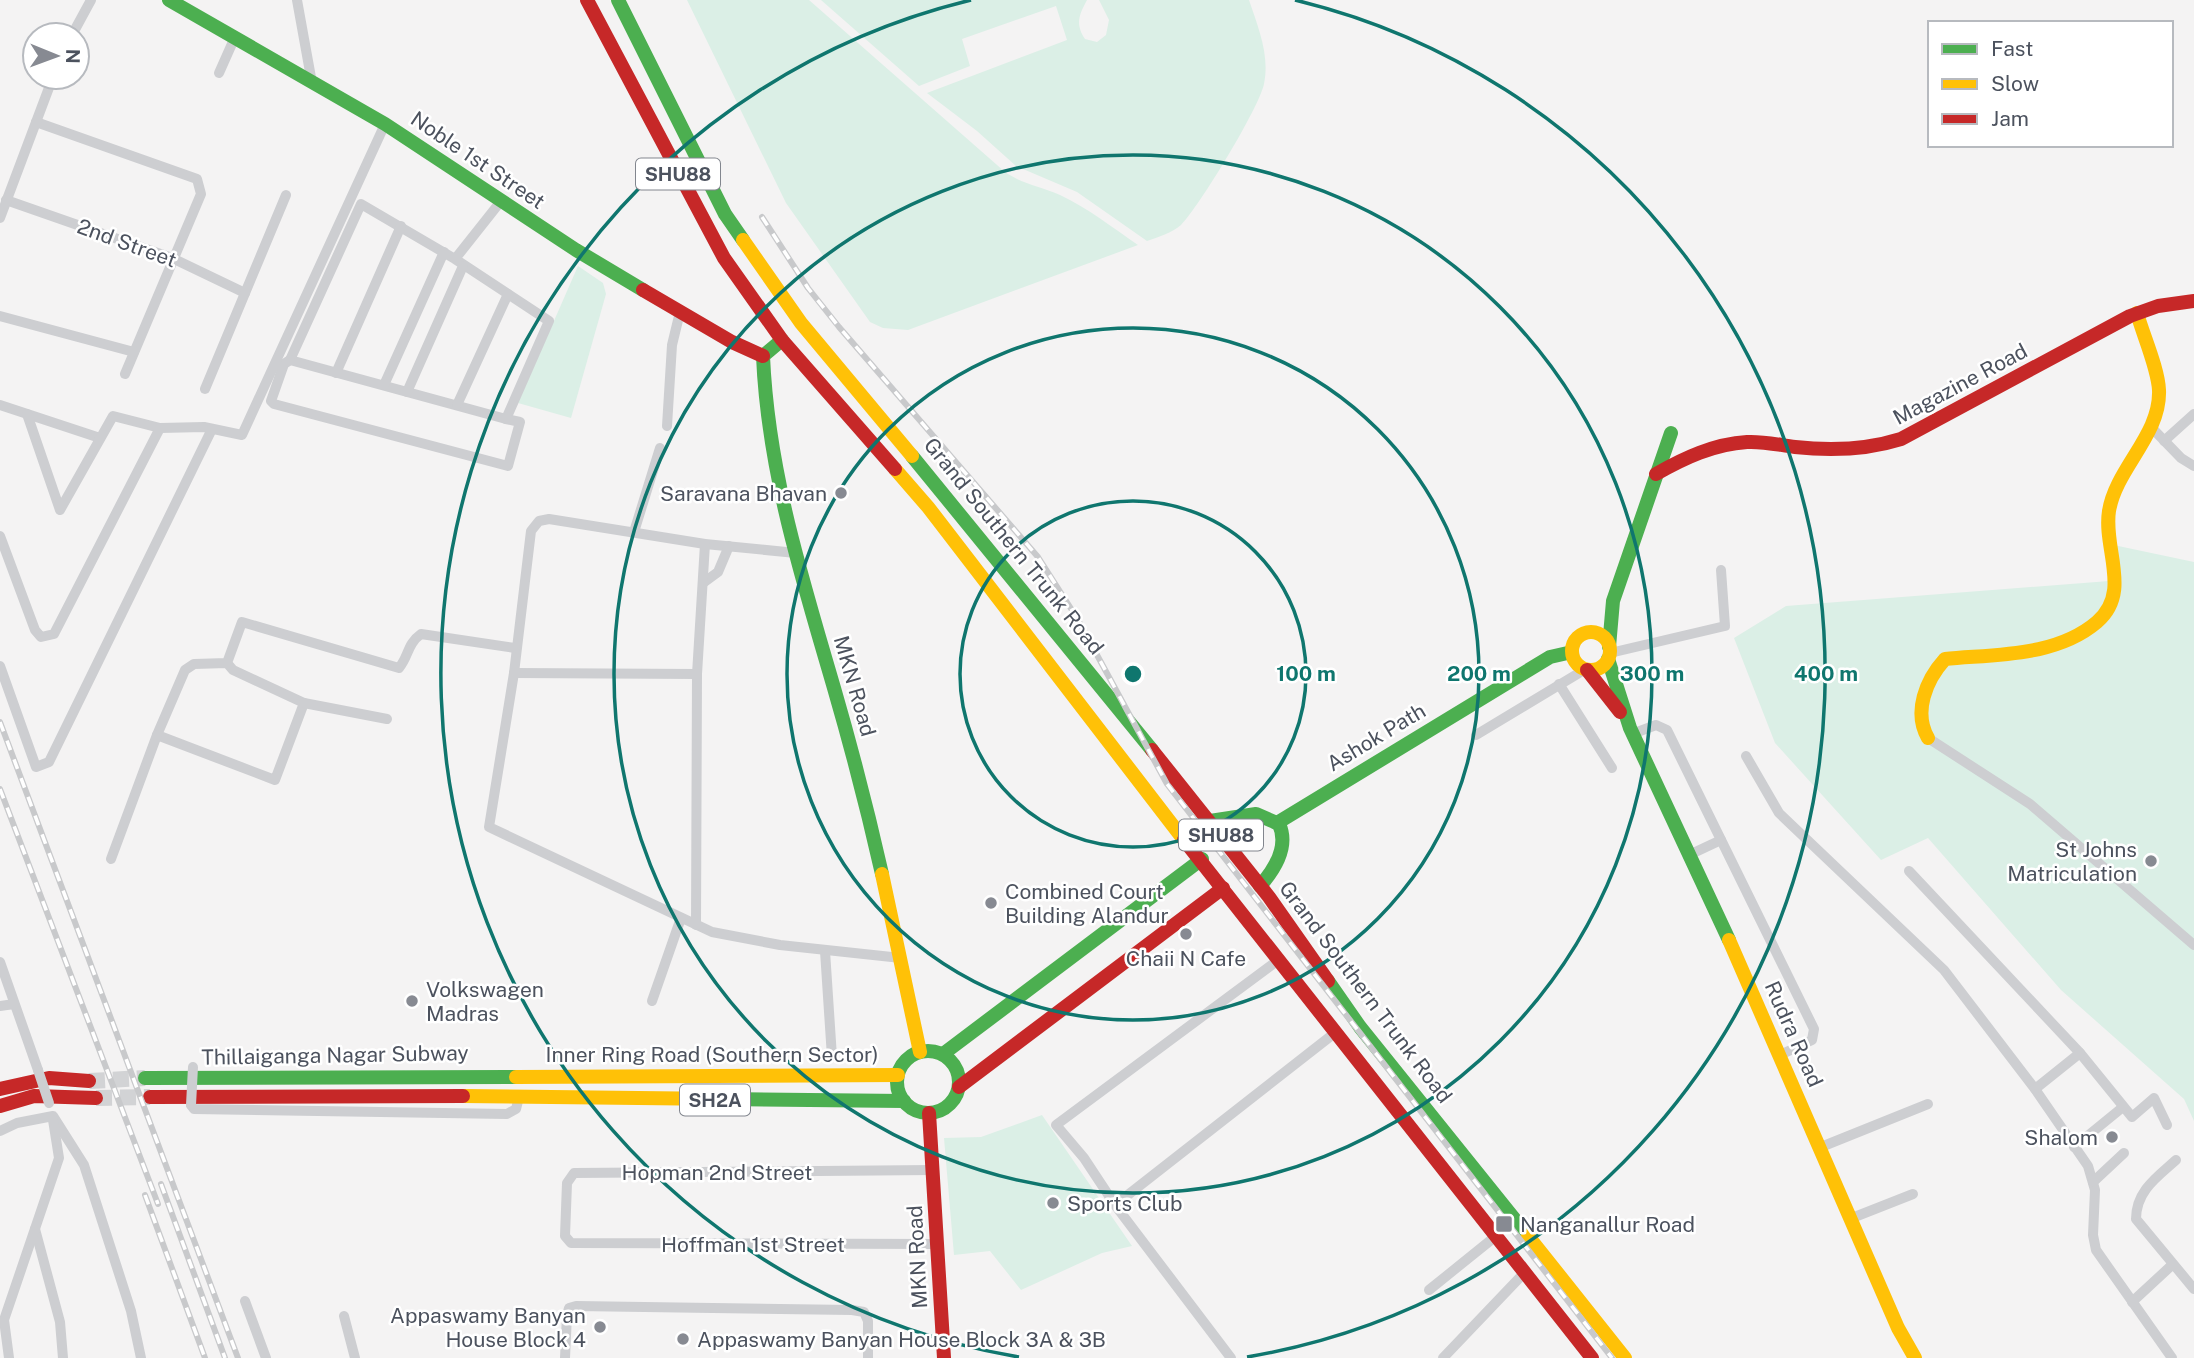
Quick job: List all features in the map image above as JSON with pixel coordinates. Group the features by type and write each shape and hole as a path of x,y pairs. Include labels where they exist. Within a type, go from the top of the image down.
{"main road":[{"name":"Noble 1st Street","path":"169,0 385,124 576,250 732,342 763,356"},
{"name":"Grand Southern Trunk Road","path":"587,0 707,228 782,340 928,508 1202,859 1277,961 1592,1358"},
{"name":"Grand Southern Trunk Road","path":"618,0 725,214 801,323 979,535 1210,821 1261,886 1360,1027 1625,1358"},
{"path":"707,228 725,214"},
{"name":"Magazine Road","path":"1656,474 1693,455 1736,443 1753,442 1846,451 1895,442 2137,313 2169,303 2194,301"},
{"path":"1928,738 1922,726 1925,696 1936,668 1945,659 2049,648 2087,628 2106,612 2114,598 2117,583 2107,535 2109,509 2122,474 2151,427 2159,390 2137,313"},
{"path":"763,356 801,323"},
{"name":"MKN Road","path":"763,356 769,435 796,553 849,737 901,958 920,1052"},
{"path":"1613,601 1609,653 1597,670 1585,670 1574,660 1572,652 1578,637 1601,622 1613,601 1671,433"},
{"path":"1589,632 1601,635 1609,653"},
{"name":"Ashok Path","path":"1277,823 1553,654 1572,652"},
{"name":"Rudra Road","path":"1609,653 1631,731 1780,1055 1898,1328 1915,1358"},
{"name":"Rudra Road","path":"1585,670 1631,731"},
{"path":"1210,821 1249,814 1269,817 1277,823 1281,832 1281,850 1275,866 1261,886"},
{"path":"943,1054 1202,859"},
{"path":"929,1113 946,1107 959,1087 1223,888"},
{"path":"920,1052 943,1054 953,1063 958,1074 959,1087"},
{"name":"Inner Ring Road (Southern Sector)","path":"920,1052 903,1063 898,1075 898,1088 904,1101 914,1110 929,1113"},
{"path":"523,1097 527,1075"},
{"name":"Inner Ring Road (Southern Sector)","path":"527,1075 898,1075"},
{"name":"Thillaiganga Nagar Subway","path":"145,1078 527,1075"},
{"path":"0,1088 49,1078 89,1081"},
{"path":"0,1106 8,1101 45,1096 96,1098"},
{"name":"Thillaiganga Nagar Subway","path":"150,1097 523,1097"},
{"name":"Inner Ring Road (Southern Sector)","path":"523,1097 904,1101"},
{"name":"MKN Road","path":"929,1113 944,1358"}],"street":[{"path":"80,21 91,0"},
{"path":"297,0 312,83"},
{"path":"219,73 235,37"},
{"path":"0,218 48,91"},
{"path":"36,122 197,179 201,194 125,374"},
{"path":"27,414 60,510 113,416 160,428 212,429 238,437 245,433 385,124"},
{"path":"205,389 286,195"},
{"name":"2nd Street","path":"6,200 172,258 245,293"},
{"path":"407,392 459,262 501,201"},
{"path":"290,360 506,419 520,422 508,466 271,401 285,364 290,360 361,204 444,252 550,321 506,419"},
{"path":"337,373 401,226"},
{"path":"384,385 444,252"},
{"path":"457,405 508,294"},
{"path":"667,426 672,345 680,312"},
{"path":"0,316 134,352"},
{"path":"0,405 100,438"},
{"path":"2164,441 2194,414"},
{"path":"2151,427 2181,458 2194,466"},
{"path":"0,536 35,630 41,637 54,634 160,428"},
{"path":"0,666 36,767 43,767 49,762 212,429"},
{"path":"634,532 660,449"},
{"path":"796,553 705,544 550,519 539,521 531,531 514,673 489,827 696,925 727,936 825,951 901,958"},
{"path":"696,925 697,674 705,544"},
{"path":"703,583 718,572 729,546"},
{"path":"1609,653 1725,626 1721,570"},
{"path":"227,663 242,621 398,668 405,661 410,642 421,634 515,648"},
{"path":"227,663 233,670 304,703 387,719"},
{"path":"111,859 157,735 185,670 194,664 227,663"},
{"path":"1476,735 1585,670"},
{"path":"514,673 697,674"},
{"path":"1559,684 1612,768"},
{"path":"157,735 275,780 304,703"},
{"path":"1631,731 1656,724 1667,730 1814,1029 1812,1040 1780,1055"},
{"path":"1928,738 2030,804 2194,945"},
{"path":"1745,756 1779,813 1944,970 2035,1089 2088,1166 2092,1182 2096,1250 2172,1358"},
{"path":"1689,855 1721,840"},
{"path":"1909,871 2080,1053 2132,1117 2154,1098 2167,1125"},
{"path":"653,1001 681,918"},
{"path":"825,951 832,1057"},
{"path":"1231,1358 1115,1205 1084,1158 1056,1125 1277,961"},
{"path":"0,962 53,1116 59,1158 35,1228 5,1300 4,1320 9,1358"},
{"path":"0,1006 14,1004"},
{"path":"1115,1205 1336,1032"},
{"path":"2035,1089 2080,1053"},
{"path":"193,1066 191,1105 194,1109 508,1114 523,1097"},
{"path":"1821,1147 1928,1104"},
{"path":"2074,1147 2123,1107"},
{"path":"0,1131 17,1123 53,1116"},
{"path":"53,1116 85,1164 131,1311 141,1358"},
{"path":"2092,1182 2124,1153"},
{"path":"2176,1160 2146,1188 2136,1205 2137,1219 2194,1289"},
{"name":"Hopman 2nd Street","path":"567,1242 567,1183 574,1173 933,1170"},
{"path":"1852,1218 1913,1194"},
{"path":"35,1228 60,1321 63,1358"},
{"path":"1429,1290 1496,1236"},
{"name":"Hoffman 1st Street","path":"567,1242 939,1244"},
{"path":"2132,1302 2172,1265"},
{"path":"1443,1358 1525,1272"},
{"path":"245,1301 265,1358"},
{"path":"565,1358 567,1315 569,1308 576,1306 864,1312 868,1321 868,1358"},
{"path":"344,1316 355,1358"}],"green space":[{"path":"687,0 809,0 1005,172 1070,200 1138,245 908,330 883,328 870,322 786,203"},
{"path":"821,0 1087,0 1080,15 1080,29 1085,39 1097,42 1106,35 1109,20 1099,0 1249,0 1264,52 1264,84 1240,134 1190,215 1173,230 1147,241 1077,192 1016,166 977,131 927,93 1067,40 1056,6 962,39 970,66 919,86"},
{"path":"578,266 603,283 606,294 571,418 518,403"},
{"path":"2104,543 2194,562 2194,1121 2184,1099 2061,990 1928,838 1881,860 1775,743 1734,638 1786,606 2109,581"},
{"path":"1042,1115 1132,1246 1102,1253 1021,1290 990,1251 954,1255 944,1138 981,1137"}],"tunnel":[{"path":"89,1081 145,1078"},
{"path":"96,1098 150,1097"}],"railway":[{"path":"762,217 808,288 839,327 1038,557 1077,618 1167,784 1612,1358"},
{"path":"0,722 238,1358"},
{"path":"0,789 158,1204"},
{"path":"161,1184 225,1358"},
{"path":"145,1195 205,1358"}],"traffic: fast":[{"path":"169,0 385,124 576,250 643,290"},
{"path":"618,0 725,214 743,240"},
{"path":"782,340 763,356 766,399 779,483 882,874"},
{"path":"1609,647 1613,601 1671,433"},
{"path":"912,456 1152,750"},
{"path":"1277,823 1550,657 1572,652"},
{"path":"1608,659 1630,728 1729,940"},
{"path":"1210,821 1256,814 1279,824 1282,832 1279,857 1260,886"},
{"path":"943,1054 1202,859"},
{"path":"1328,981 1360,1027 1528,1236"},
{"path":"928,1051 950,1060 959,1082 950,1104 928,1113 906,1104 897,1082 906,1060 928,1051"},
{"path":"145,1078 516,1077"},
{"path":"725,1099 904,1101"}],"traffic: slow":[{"path":"743,240 801,323 912,456"},
{"path":"1928,738 1922,718 1924,697 1927,686 1945,659 2044,648 2081,633 2097,622 2107,610 2115,584 2108,525 2109,511 2113,495 2146,437 2158,406 2156,372 2137,313"},
{"path":"895,469 928,507 1184,840"},
{"path":"1591,632 1605,637 1610,651 1605,665 1591,670 1577,665 1572,651 1577,637 1591,632"},
{"path":"882,874 920,1052"},
{"path":"1729,940 1898,1328 1915,1358"},
{"path":"516,1077 898,1075"},
{"path":"463,1096 725,1099"},
{"path":"1528,1236 1625,1358"}],"traffic: jam":[{"path":"587,0 724,258 782,340 895,469"},
{"path":"643,290 732,342 763,356"},
{"path":"1656,474 1700,453 1735,443 1759,442 1835,449 1901,439 2130,316 2158,306 2194,301"},
{"path":"1587,670 1620,712"},
{"path":"1152,750 1269,897 1328,981"},
{"path":"1184,840 1592,1358"},
{"path":"959,1087 1223,888"},
{"path":"0,1089 49,1078 89,1081"},
{"path":"0,1106 34,1096 96,1098"},
{"path":"150,1097 463,1096"},
{"path":"929,1113 944,1358"}],"place":[{"name":"Saravana Bhavan","path":"841,493"},
{"name":"St Johns Matriculation","path":"2151,861"},
{"name":"Combined Court Building Alandur","path":"991,903"},
{"name":"Chaii N Cafe","path":"1186,934"},
{"name":"Volkswagen Madras","path":"412,1001"},
{"name":"Shalom","path":"2112,1137"},
{"name":"Sports Club","path":"1053,1203"},
{"name":"Nanganallur Road","path":"1504,1224"},
{"name":"Appaswamy Banyan House Block 4","path":"600,1327"},
{"name":"Appaswamy Banyan House Block 3A & 3B","path":"683,1339"}]}
